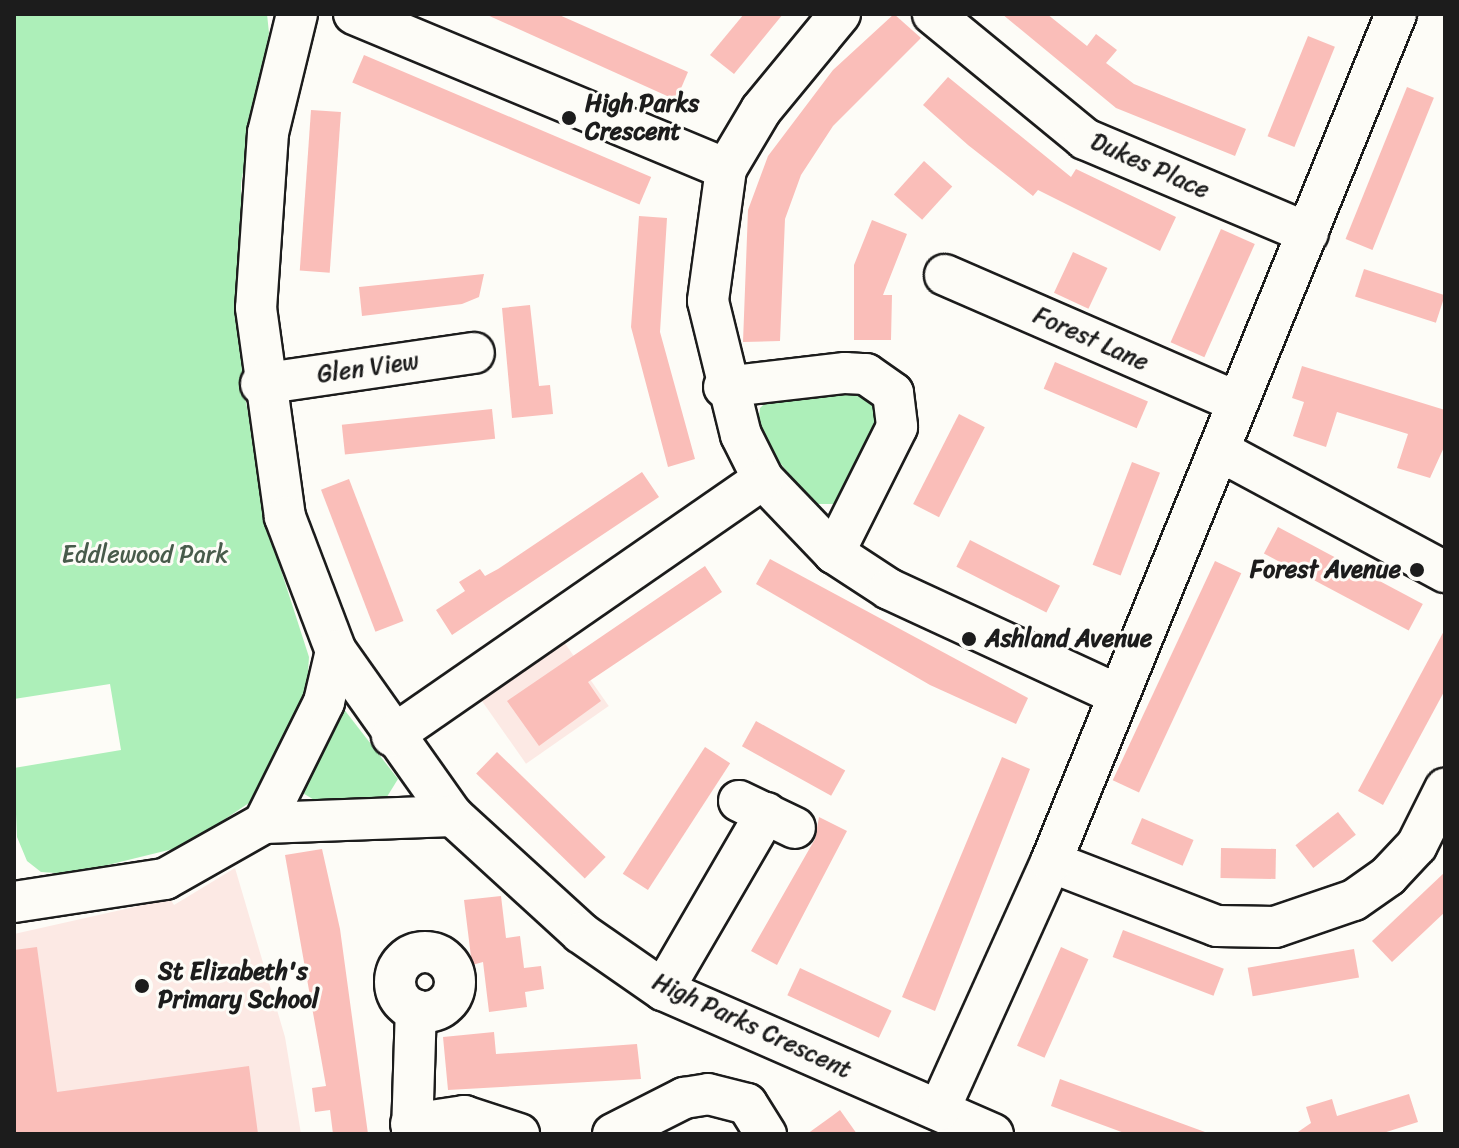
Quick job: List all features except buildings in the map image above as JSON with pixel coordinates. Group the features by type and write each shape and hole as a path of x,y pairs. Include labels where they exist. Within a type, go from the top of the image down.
{"street":[{"name":"High Parks Crescent","path":"297,14 268,133 257,234 261,384 285,517 336,651 392,736 453,816 581,933 663,990 993,1134"},
{"path":"354,14 726,169"},
{"path":"840,14 761,110 726,169 708,301 724,387 763,479 834,553 889,589 1114,693"},
{"name":"Dukes Place","path":"933,14 1085,139 1308,233"},
{"path":"939,1110 1051,862 1114,693 1222,452 1237,402 1396,14"},
{"name":"Forest Lane","path":"945,275 1237,402"},
{"name":"Glen View","path":"261,384 474,353"},
{"path":"724,387 845,373 866,374 893,393 895,435 834,553"},
{"path":"1222,452 1445,572"},
{"path":"392,736 763,479"},
{"path":"264,823 324,702 336,651"},
{"path":"1051,862 1217,926 1275,927 1354,900 1388,876 1417,845 1445,789"},
{"path":"663,990 767,814"},
{"path":"14,902 165,879 264,823 453,816"},
{"path":"416,1010 412,1129 464,1116 519,1134"},
{"path":"613,1134 684,1098 708,1094 747,1104 766,1134"}],"shaded area":[{"path":"564,642 609,706 526,764 481,700"},
{"name":"St Elizabeth's Primary School","path":"235,868 285,1037 301,1134 14,1134 14,934 170,899 174,905"}],"green space":[{"name":"Eddlewood Park","path":"14,14 267,14 269,33 241,183 242,383 280,567 309,657 307,687 258,797 185,846 71,874 41,872 27,861 17,837 14,768 121,750 110,684 14,699"},
{"path":"860,384 885,410 839,504 813,504 757,434 760,408 773,396"},
{"path":"343,708 398,779 385,800 316,801 301,792"}],"place":[{"name":"High Parks Crescent","path":"569,118"},
{"name":"Forest Avenue","path":"1417,570"},
{"name":"Ashland Avenue","path":"969,639"},
{"name":"St Elizabeth's Primary School","path":"142,986"}]}
